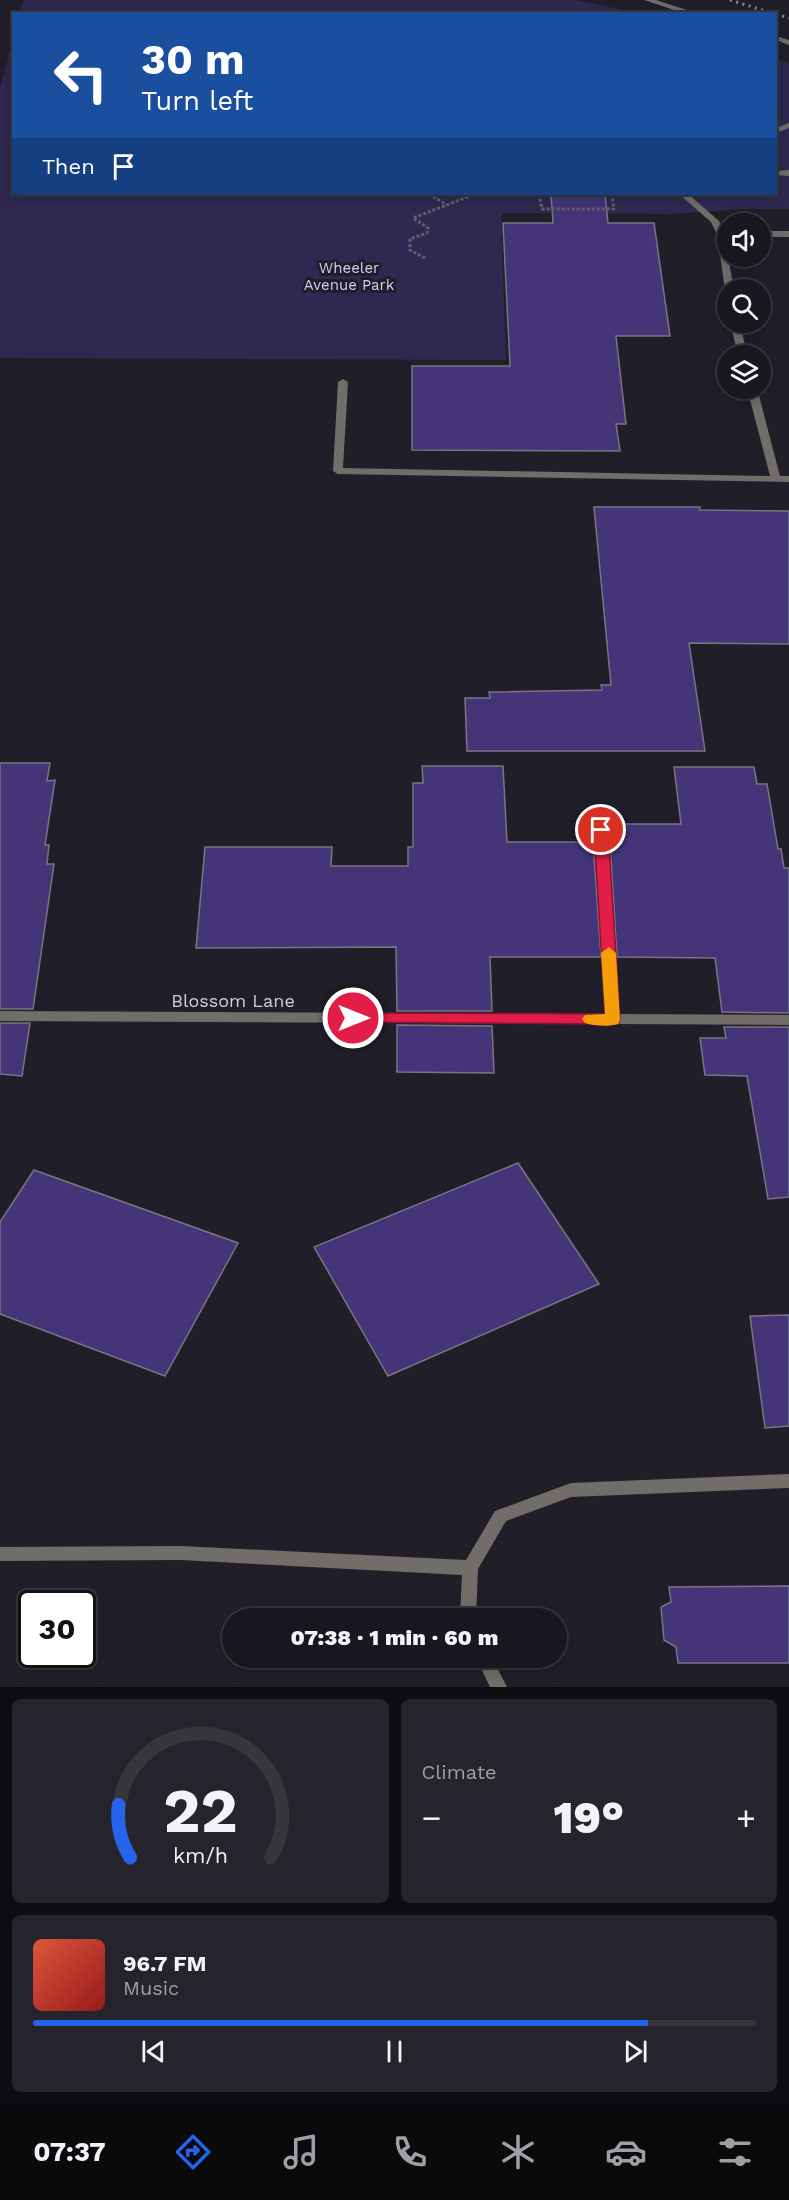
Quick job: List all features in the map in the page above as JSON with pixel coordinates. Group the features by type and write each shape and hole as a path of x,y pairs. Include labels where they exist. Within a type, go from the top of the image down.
{"street":[{"path":"648,0 689,12"},
{"path":"684,195 717,224"},
{"path":"771,234 789,234"},
{"path":"343,382 338,471 789,479"},
{"path":"755,399 776,479"},
{"path":"601,830 613,1020"},
{"name":"Blossom Lane","path":"0,1016 789,1020"},
{"path":"468,1608 470,1568 501,1516 572,1490 789,1481"},
{"path":"0,1554 181,1553 470,1568"},
{"path":"489,1668 499,1687"}],"path":[{"path":"431,195 447,205"},
{"path":"425,258 410,250 410,239 427,232 428,228 413,218 472,195"},
{"path":"539,195 542,209 614,209 612,195"}],"green space":[{"path":"24,0 576,0 633,12 20,12"},
{"name":"Wheeler Avenue Park","path":"12,42 12,195 777,195 777,58 789,64 789,209 743,209 673,214 504,213 501,215 506,360 0,358 0,88"}],"building":[{"path":"551,195 605,195 608,223 654,223 670,336 616,336 626,424 616,424 620,451 412,450 412,366 510,366 503,223 553,223"},
{"path":"594,507 700,507 700,510 789,511 789,644 689,643 705,751 467,751 465,698 490,698 489,692 602,690 601,685 611,685"},
{"path":"0,763 50,763 47,781 55,780 45,845 49,845 47,864 54,864 33,1009 0,1009"},
{"path":"422,766 503,766 507,842 593,842 601,957 490,957 492,1011 397,1011 396,947 196,948 205,847 332,847 331,866 408,866 408,847 413,847 413,783 423,783"},
{"path":"674,767 754,767 757,784 767,784 778,849 781,849 784,868 789,868 789,1013 722,1012 715,958 617,957 610,842 621,842 619,824 681,824"},
{"path":"0,1023 30,1023 22,1076 0,1074"},
{"path":"397,1025 492,1026 494,1073 397,1072"},
{"path":"724,1027 789,1027 789,1197 768,1199 747,1076 705,1075 700,1038 726,1038"},
{"path":"518,1163 599,1284 388,1376 314,1247"},
{"path":"34,1170 238,1243 165,1376 0,1314 0,1222"},
{"path":"789,1315 789,1426 765,1428 750,1316"},
{"path":"789,1586 789,1663 678,1663 676,1647 664,1640 661,1607 671,1602 669,1587"}],"railway":[{"path":"730,0 769,12"},
{"path":"777,14 789,18"}],"slow traffic":[{"path":"590,1019 613,1020 609,953"}],"route":[{"path":"353,1018 613,1020 601,830"}]}
